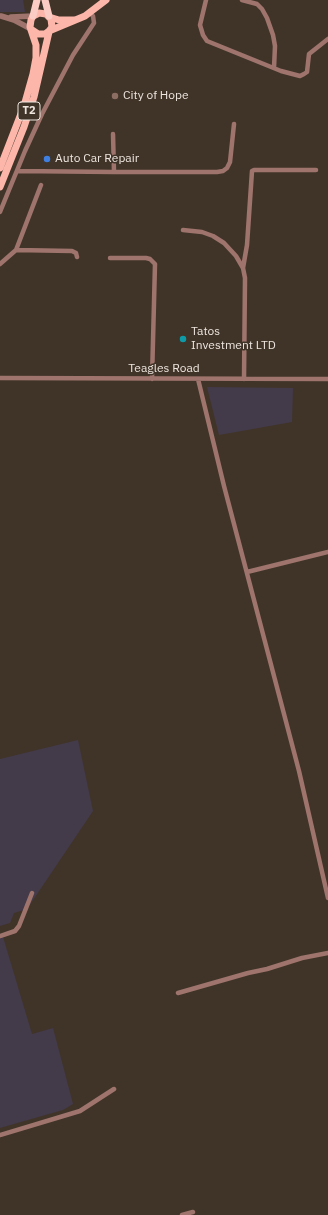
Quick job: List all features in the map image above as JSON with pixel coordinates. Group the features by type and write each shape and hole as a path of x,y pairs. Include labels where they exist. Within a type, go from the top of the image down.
{"highway":[{"path":"33,16 36,0"},
{"path":"45,0 49,16"}],"main road":[{"path":"77,20 59,20 43,13 33,16 30,22 31,29 38,34 45,34 77,20 90,13 106,0"},
{"path":"49,16 52,24 49,32"},
{"name":"T2","path":"0,168 24,106 36,58 36,45 31,29"},
{"name":"T2","path":"0,187 24,127 34,97 49,32"}],"street":[{"path":"206,0 200,25 203,35 207,41 274,68 300,76 304,74 307,72 309,54 328,39"},
{"path":"242,0 257,4 267,18 275,46 274,68"},
{"path":"0,212 42,114 73,55 94,22 93,16 90,13"},
{"path":"0,16 33,16"},
{"path":"0,16 14,20 31,29"},
{"path":"17,171 223,171 227,168 230,162 234,124"},
{"path":"113,134 114,172"},
{"path":"243,268 247,245 252,171 316,170"},
{"path":"0,264 16,250 42,185"},
{"path":"183,230 202,232 213,236 224,243 236,256 243,268 245,278 244,379"},
{"path":"16,250 72,251 76,253 77,257"},
{"path":"110,258 146,258 150,259 155,264 152,378"},
{"name":"Teagles Road","path":"0,378 328,379"},
{"path":"198,379 224,486 299,771 328,898"},
{"path":"247,572 328,552"},
{"path":"0,936 16,931 32,893"},
{"path":"178,993 248,973 267,970 302,958 328,953"},
{"path":"0,1135 80,1111 114,1089"},
{"path":"182,1215 193,1212"}],"shaded area":[{"path":"0,0 23,0 25,12 0,12"},
{"path":"207,387 293,388 292,422 219,435"},
{"path":"78,740 93,811 27,909 14,913 10,923 0,926 0,759"},
{"path":"3,937 32,1034 53,1028 73,1104 63,1110 0,1128 0,938"}],"place":[{"name":"City of Hope","path":"115,96"},
{"name":"Auto Car Repair","path":"47,159"},
{"name":"Tatos Investment LTD","path":"183,339"}]}
